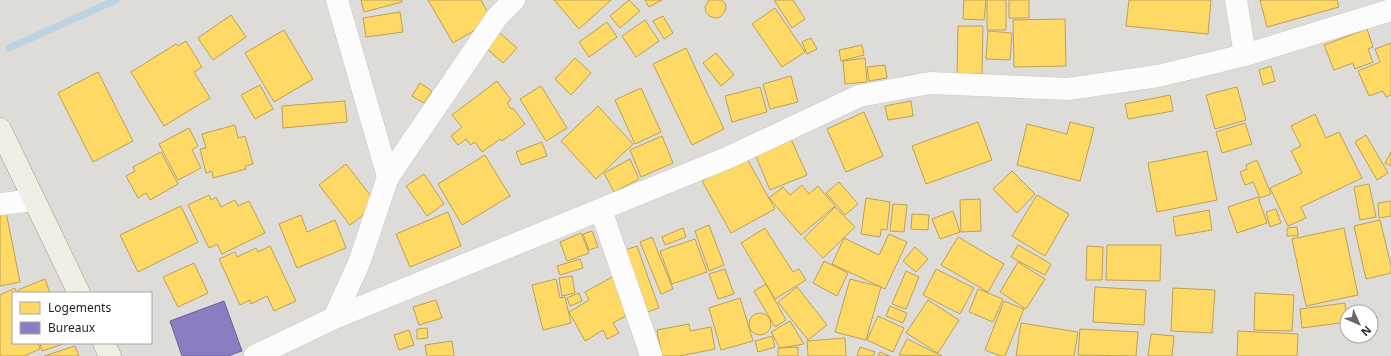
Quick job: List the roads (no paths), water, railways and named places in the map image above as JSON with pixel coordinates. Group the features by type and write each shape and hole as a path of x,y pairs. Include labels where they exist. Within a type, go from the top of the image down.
{"main road":[{"path":"0,129 80,292"},
{"path":"104,344 110,356"}],"street":[{"path":"337,0 388,177"},
{"path":"334,318 360,263 388,177 497,17 514,0"},
{"path":"1236,0 1245,55"},
{"path":"255,356 334,318 727,158 859,96 930,83 1068,89 1158,76 1245,55 1391,10"},
{"path":"0,204 34,200"},
{"path":"601,210 649,349 650,356"}],"waterway":[{"path":"9,48 116,0"}]}
